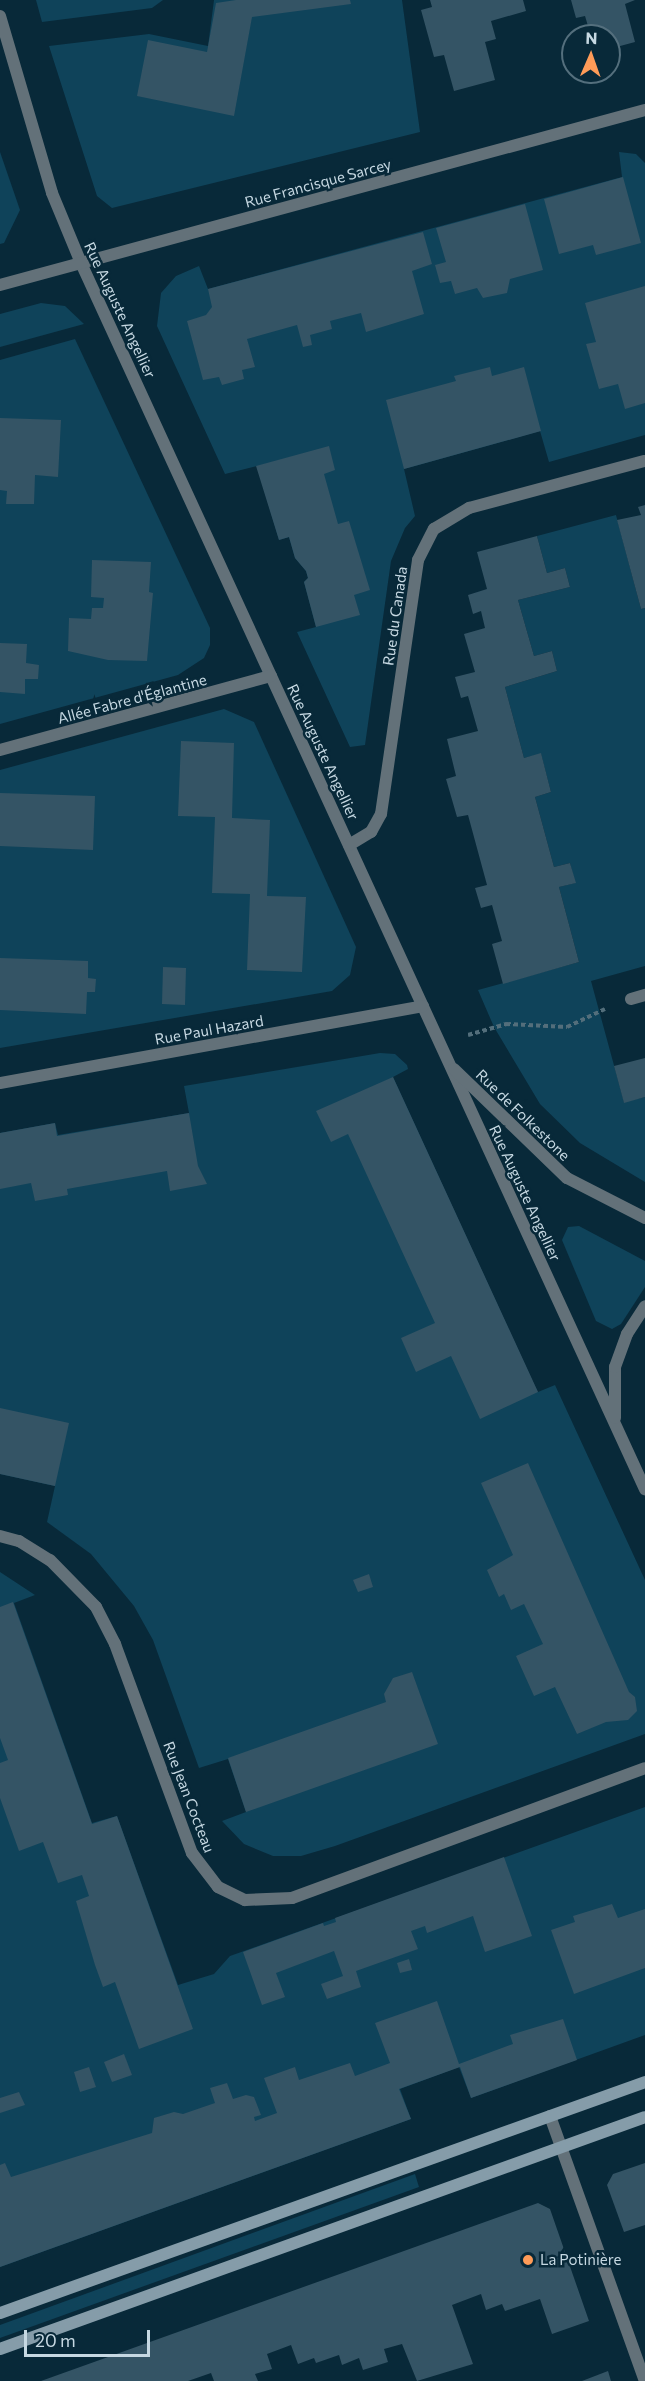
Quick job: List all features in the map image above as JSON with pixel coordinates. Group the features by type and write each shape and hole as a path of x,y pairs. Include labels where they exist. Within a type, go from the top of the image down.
{"main road":[{"path":"0,2313 645,2082"},
{"path":"0,2349 645,2117"}],"street":[{"name":"Rue Auguste Angellier","path":"0,16 52,193 81,263 645,1489"},
{"name":"Rue Francisque Sarcey","path":"0,285 645,110"},
{"name":"Rue du Canada","path":"349,845 371,832 381,814 418,560 434,529 469,508 645,461"},
{"name":"Allée Fabre d'Églantine","path":"0,750 271,676"},
{"path":"631,999 645,995"},
{"name":"Rue Paul Hazard","path":"0,1083 423,1006"},
{"name":"Rue de Folkestone","path":"448,1063 567,1178 645,1218"},
{"path":"616,1428 615,1367 627,1334 645,1306"},
{"name":"Rue Jean Cocteau","path":"0,1536 19,1541 50,1560 96,1607 116,1644 192,1853 218,1887 245,1900 292,1898 645,1768"},
{"path":"550,2116 645,2381"}],"path":[{"path":"463,1036 506,1024 567,1027 631,999"}],"shaded area":[{"path":"36,0 163,0 152,8 42,22"},
{"path":"214,0 402,0 420,132 112,208 97,196 49,46 149,34 208,46"},
{"path":"0,152 20,210 4,243 0,244"},
{"path":"619,152 636,154 645,163 645,435 549,462 540,431 404,469 415,516 405,528 391,561 365,745 350,747 297,632 316,627 304,582 308,578 306,571 295,558 289,537 279,540 257,466 225,474 157,326 161,293 176,276 199,266 208,289 622,177"},
{"path":"41,303 65,306 84,324 0,347 0,314"},
{"path":"75,339 210,628 210,645 204,658 178,675 0,724 0,360"},
{"path":"616,515 641,609 645,608 645,966 591,981 624,1102 645,1097 645,1182 580,1143 540,1104 494,1027 478,990 579,962 559,887 575,883 570,863 554,867 535,797 551,792 541,754 524,758 505,687 557,671 552,651 534,656 518,600 570,587 565,568 547,573 537,536"},
{"path":"224,709 254,722 356,947 350,975 332,991 0,1048 0,770"},
{"path":"380,1053 395,1054 407,1065 408,1069 393,1077 534,1384 538,1392 555,1385 645,1580 645,1734 335,1846 301,1856 273,1856 244,1844 222,1821 246,1812 228,1759 199,1768 153,1640 134,1606 91,1554 47,1522 55,1486 0,1474 0,1133 55,1123 58,1135 189,1113 184,1086"},
{"path":"579,1226 645,1261 645,1287 621,1324 612,1329 596,1321 562,1240 568,1227"},
{"path":"0,1572 35,1595 14,1603 92,1823 117,1816 178,1985 214,1974 230,1956 645,1807 645,2035 471,2098 459,2067 400,2089 411,2119 0,2267"},
{"path":"415,2174 419,2187 0,2338 0,2325"}],"building":[{"path":"236,0 350,0 351,4 252,17 234,116 137,96 148,40 207,52 216,3"},
{"path":"430,0 523,0 526,11 491,21 496,39 485,42 495,80 454,91 444,55 434,57 421,10 432,7"},
{"path":"571,0 635,0 625,4 635,42 621,46 621,24 587,24 585,16 576,18"},
{"path":"623,177 641,243 596,255 593,245 559,254 544,199"},
{"path":"525,204 543,270 510,279 507,293 483,298 477,288 455,294 451,281 440,283 435,265 446,262 436,228"},
{"path":"423,232 432,264 412,271 424,314 366,332 361,313 330,321 332,329 310,335 312,345 303,347 297,325 247,339 255,367 242,370 244,379 222,385 219,377 203,380 187,321 206,315 212,307 208,289"},
{"path":"645,286 645,403 625,409 618,384 599,389 586,344 596,342 585,303"},
{"path":"490,367 492,376 524,367 541,431 404,469 386,400 456,381 454,376"},
{"path":"0,418 61,420 58,477 35,475 34,504 6,504 7,491 0,490"},
{"path":"329,446 335,470 324,474 338,524 349,521 370,590 354,595 360,615 316,627 304,582 308,578 306,571 295,558 289,537 279,540 256,466"},
{"path":"645,505 645,608 641,609 617,520 641,515 638,507"},
{"path":"537,536 547,573 565,568 570,587 518,600 534,656 552,651 557,671 505,687 524,758 541,753 551,792 535,797 554,867 570,863 576,883 559,887 579,962 503,984 492,944 502,941 492,905 481,908 475,888 487,885 468,815 457,817 446,779 456,776 447,739 478,731 468,696 461,698 455,677 475,672 464,634 485,628 481,611 473,614 468,595 487,589 477,552"},
{"path":"92,560 151,562 149,592 153,593 147,661 108,660 68,651 69,618 91,619 92,608 103,608 104,598 91,597"},
{"path":"0,643 27,644 26,663 39,665 38,679 25,679 25,694 0,692"},
{"path":"181,741 234,743 232,818 270,820 267,896 306,897 302,972 247,970 250,894 212,893 215,817 178,816"},
{"path":"0,793 95,796 93,850 0,846"},
{"path":"0,958 88,961 88,978 96,979 95,992 87,992 86,1014 0,1010"},
{"path":"163,967 186,968 185,1005 162,1004"},
{"path":"645,1058 645,1097 624,1103 614,1066"},
{"path":"393,1077 538,1392 480,1419 451,1356 416,1372 401,1338 435,1323 348,1134 331,1142 316,1111"},
{"path":"189,1113 198,1166 207,1184 170,1191 167,1171 67,1189 68,1195 35,1201 31,1183 0,1189 0,1133 55,1123 57,1136"},
{"path":"0,1408 69,1423 55,1486 0,1474"},
{"path":"528,1463 629,1692 635,1697 637,1711 628,1720 606,1722 577,1734 555,1687 534,1696 516,1656 543,1644 524,1604 511,1610 504,1594 499,1597 487,1570 513,1555 481,1483"},
{"path":"369,1574 373,1587 358,1592 353,1580"},
{"path":"13,1602 92,1824 117,1816 193,2029 139,2049 115,1982 103,1987 95,1965 76,1901 89,1896 82,1875 58,1883 43,1842 19,1851 0,1798 0,1763 8,1760 0,1738 0,1607"},
{"path":"412,1672 438,1744 246,1812 228,1758 386,1702 384,1694 393,1678"},
{"path":"504,1857 532,1936 485,1952 473,1916 427,1933 425,1926 411,1931 418,1949 356,1971 361,1987 327,1999 321,1984 343,1976 334,1951 276,1973 285,1997 262,2005 243,1952 323,1923 324,1926 336,1922 335,1918"},
{"path":"612,1904 618,1918 645,1909 645,1968 574,1994 551,1930 575,1922 573,1916"},
{"path":"409,1959 412,1970 400,1973 397,1963"},
{"path":"437,2001 459,2064 513,2044 510,2035 563,2019 577,2060 471,2098 460,2067 399,2089 411,2119 0,2267 0,2165 5,2163 11,2177 152,2133 154,2118 174,2112 183,2114 215,2103 210,2088 227,2083 233,2099 246,2095 254,2097 261,2115 254,2117 255,2121 277,2113 264,2078 295,2067 299,2080 350,2063 355,2076 390,2063 375,2023"},
{"path":"124,2054 132,2075 112,2082 104,2062"},
{"path":"89,2067 96,2087 80,2092 74,2072"},
{"path":"19,2092 25,2105 0,2113 0,2098"},
{"path":"645,2163 645,2225 624,2232 607,2185 613,2174"},
{"path":"538,2203 550,2209 589,2321 552,2334 540,2299 505,2311 502,2304 486,2310 481,2294 452,2305 473,2364 417,2381 402,2344 384,2349 388,2362 363,2370 359,2358 342,2365 339,2355 316,2363 314,2358 298,2364 291,2345 267,2354 272,2369 255,2374 258,2381 214,2381 211,2373 188,2381 41,2381"},
{"path":"608,2371 611,2381 582,2381"}],"place":[{"name":"La Potinière","path":"528,2260"}]}
